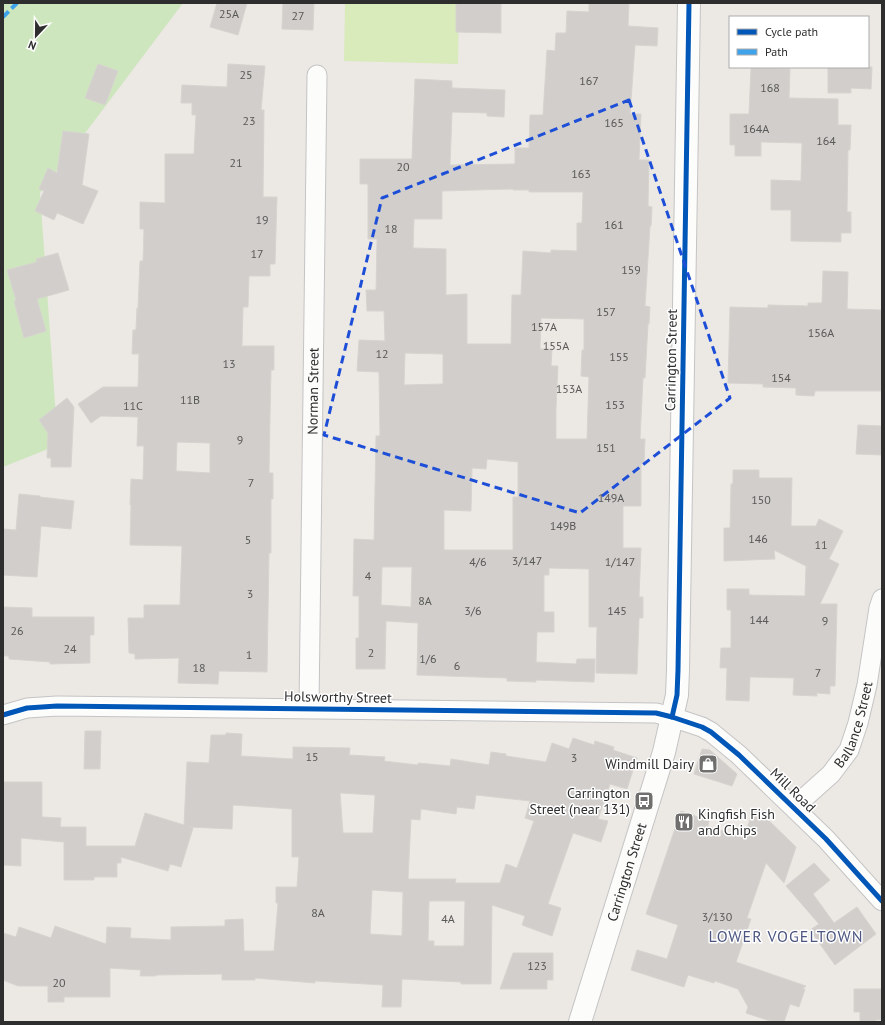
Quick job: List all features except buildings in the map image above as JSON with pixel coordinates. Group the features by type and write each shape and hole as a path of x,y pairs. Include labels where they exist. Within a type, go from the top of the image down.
{"main road":[{"name":"Carrington Street","path":"580,1022 664,752 676,695 678,670 689,3"}],"street":[{"name":"Norman Street","path":"309,708 317,74"},
{"name":"Ballance Street","path":"794,808 831,774 849,750 858,723 867,685 879,608 882,599"},
{"name":"Holsworthy Street","path":"3,715 27,708 57,706 656,713 672,717"},
{"name":"Mill Road","path":"672,717 712,732 739,755 826,839 882,901"}],"highlighted area":[{"path":"629,100 730,398 580,513 324,435 382,198"}],"green space":[{"path":"3,3 183,3 40,193 58,445 3,467"},
{"path":"345,3 459,3 458,64 344,61"}],"marked path":[{"path":"3,17 17,3"}],"cycle path":[{"path":"672,717 677,695 678,670 689,3"},
{"path":"3,715 27,708 57,706 656,713 702,727 711,732 739,755 826,839 882,901"}],"place":[{"name":"Windmill Dairy","path":"708,764"},
{"name":"Carrington Street (near 131)","path":"644,801"},
{"name":"Kingfish Fish and Chips","path":"684,822"}],"district":[{"name":"LOWER VOGELTOWN","path":"786,936"}]}
